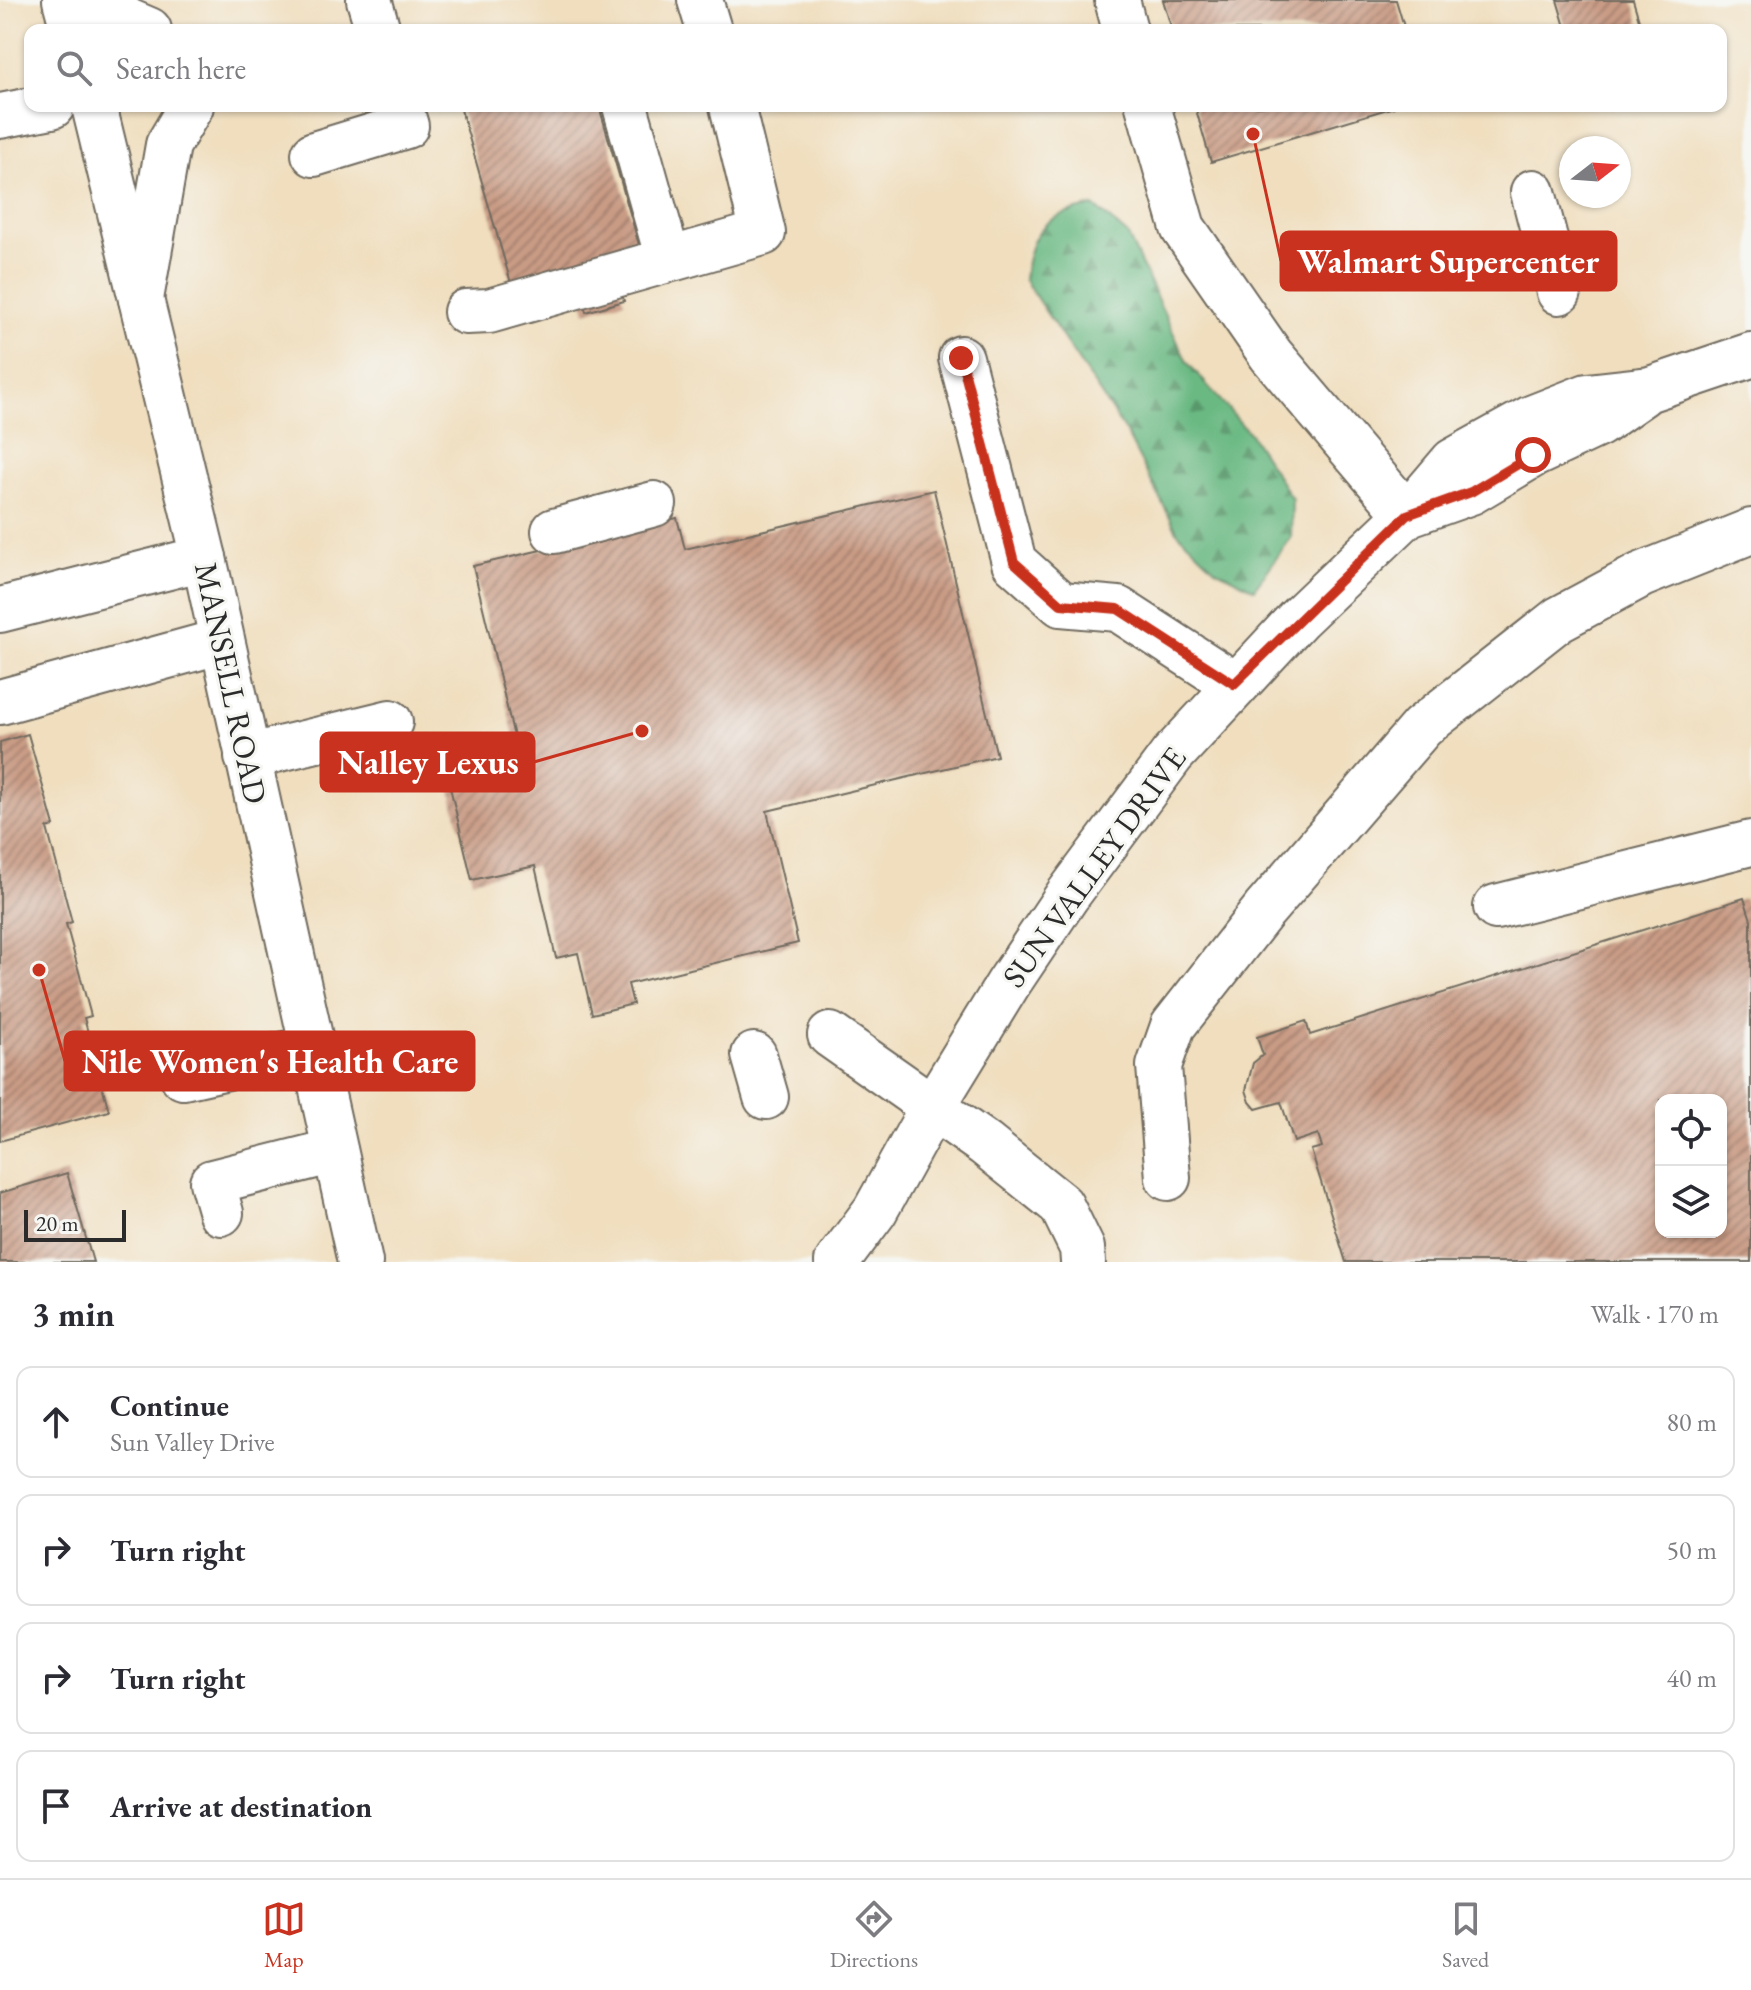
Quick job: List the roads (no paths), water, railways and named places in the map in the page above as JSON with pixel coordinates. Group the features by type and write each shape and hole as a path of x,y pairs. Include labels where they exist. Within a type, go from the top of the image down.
{"street":[{"path":"65,0 71,24"},
{"path":"98,0 135,24"},
{"path":"369,0 376,24"},
{"path":"700,0 707,24"},
{"path":"1117,0 1123,24"},
{"path":"0,116 24,111"},
{"name":"MANSELL ROAD","path":"95,112 204,558 360,1262"},
{"path":"141,299 168,145 187,112"},
{"path":"314,154 406,126 402,112"},
{"path":"627,112 668,259"},
{"path":"466,312 489,311 763,233 733,112"},
{"path":"1150,112 1183,228 1271,355 1407,515"},
{"path":"1533,192 1559,292"},
{"name":"SUN VALLEY DRIVE","path":"837,1262 875,1211 932,1108 1067,896 1172,755 1234,684 1407,515 1471,492 1533,455 1599,424 1650,389 1751,355"},
{"path":"961,358 1014,562 1061,604 1118,609 1234,684"},
{"path":"554,531 654,504"},
{"path":"1168,1178 1159,1066 1173,1026 1264,910 1422,727 1559,619 1641,575 1751,531"},
{"path":"0,610 204,558"},
{"path":"0,702 222,641"},
{"path":"247,757 390,722"},
{"path":"1496,907 1751,843"},
{"path":"830,1035 985,1144 1061,1205 1082,1248 1083,1262"},
{"path":"183,1077 312,1048"},
{"path":"754,1055 766,1097"},
{"path":"221,1213 212,1182 335,1151"}],"place":[{"name":"Walmart Supercenter","path":"1253,134"},
{"name":"Nalley Lexus","path":"642,731"},
{"name":"Nile Women's Health Care","path":"39,970"}]}
